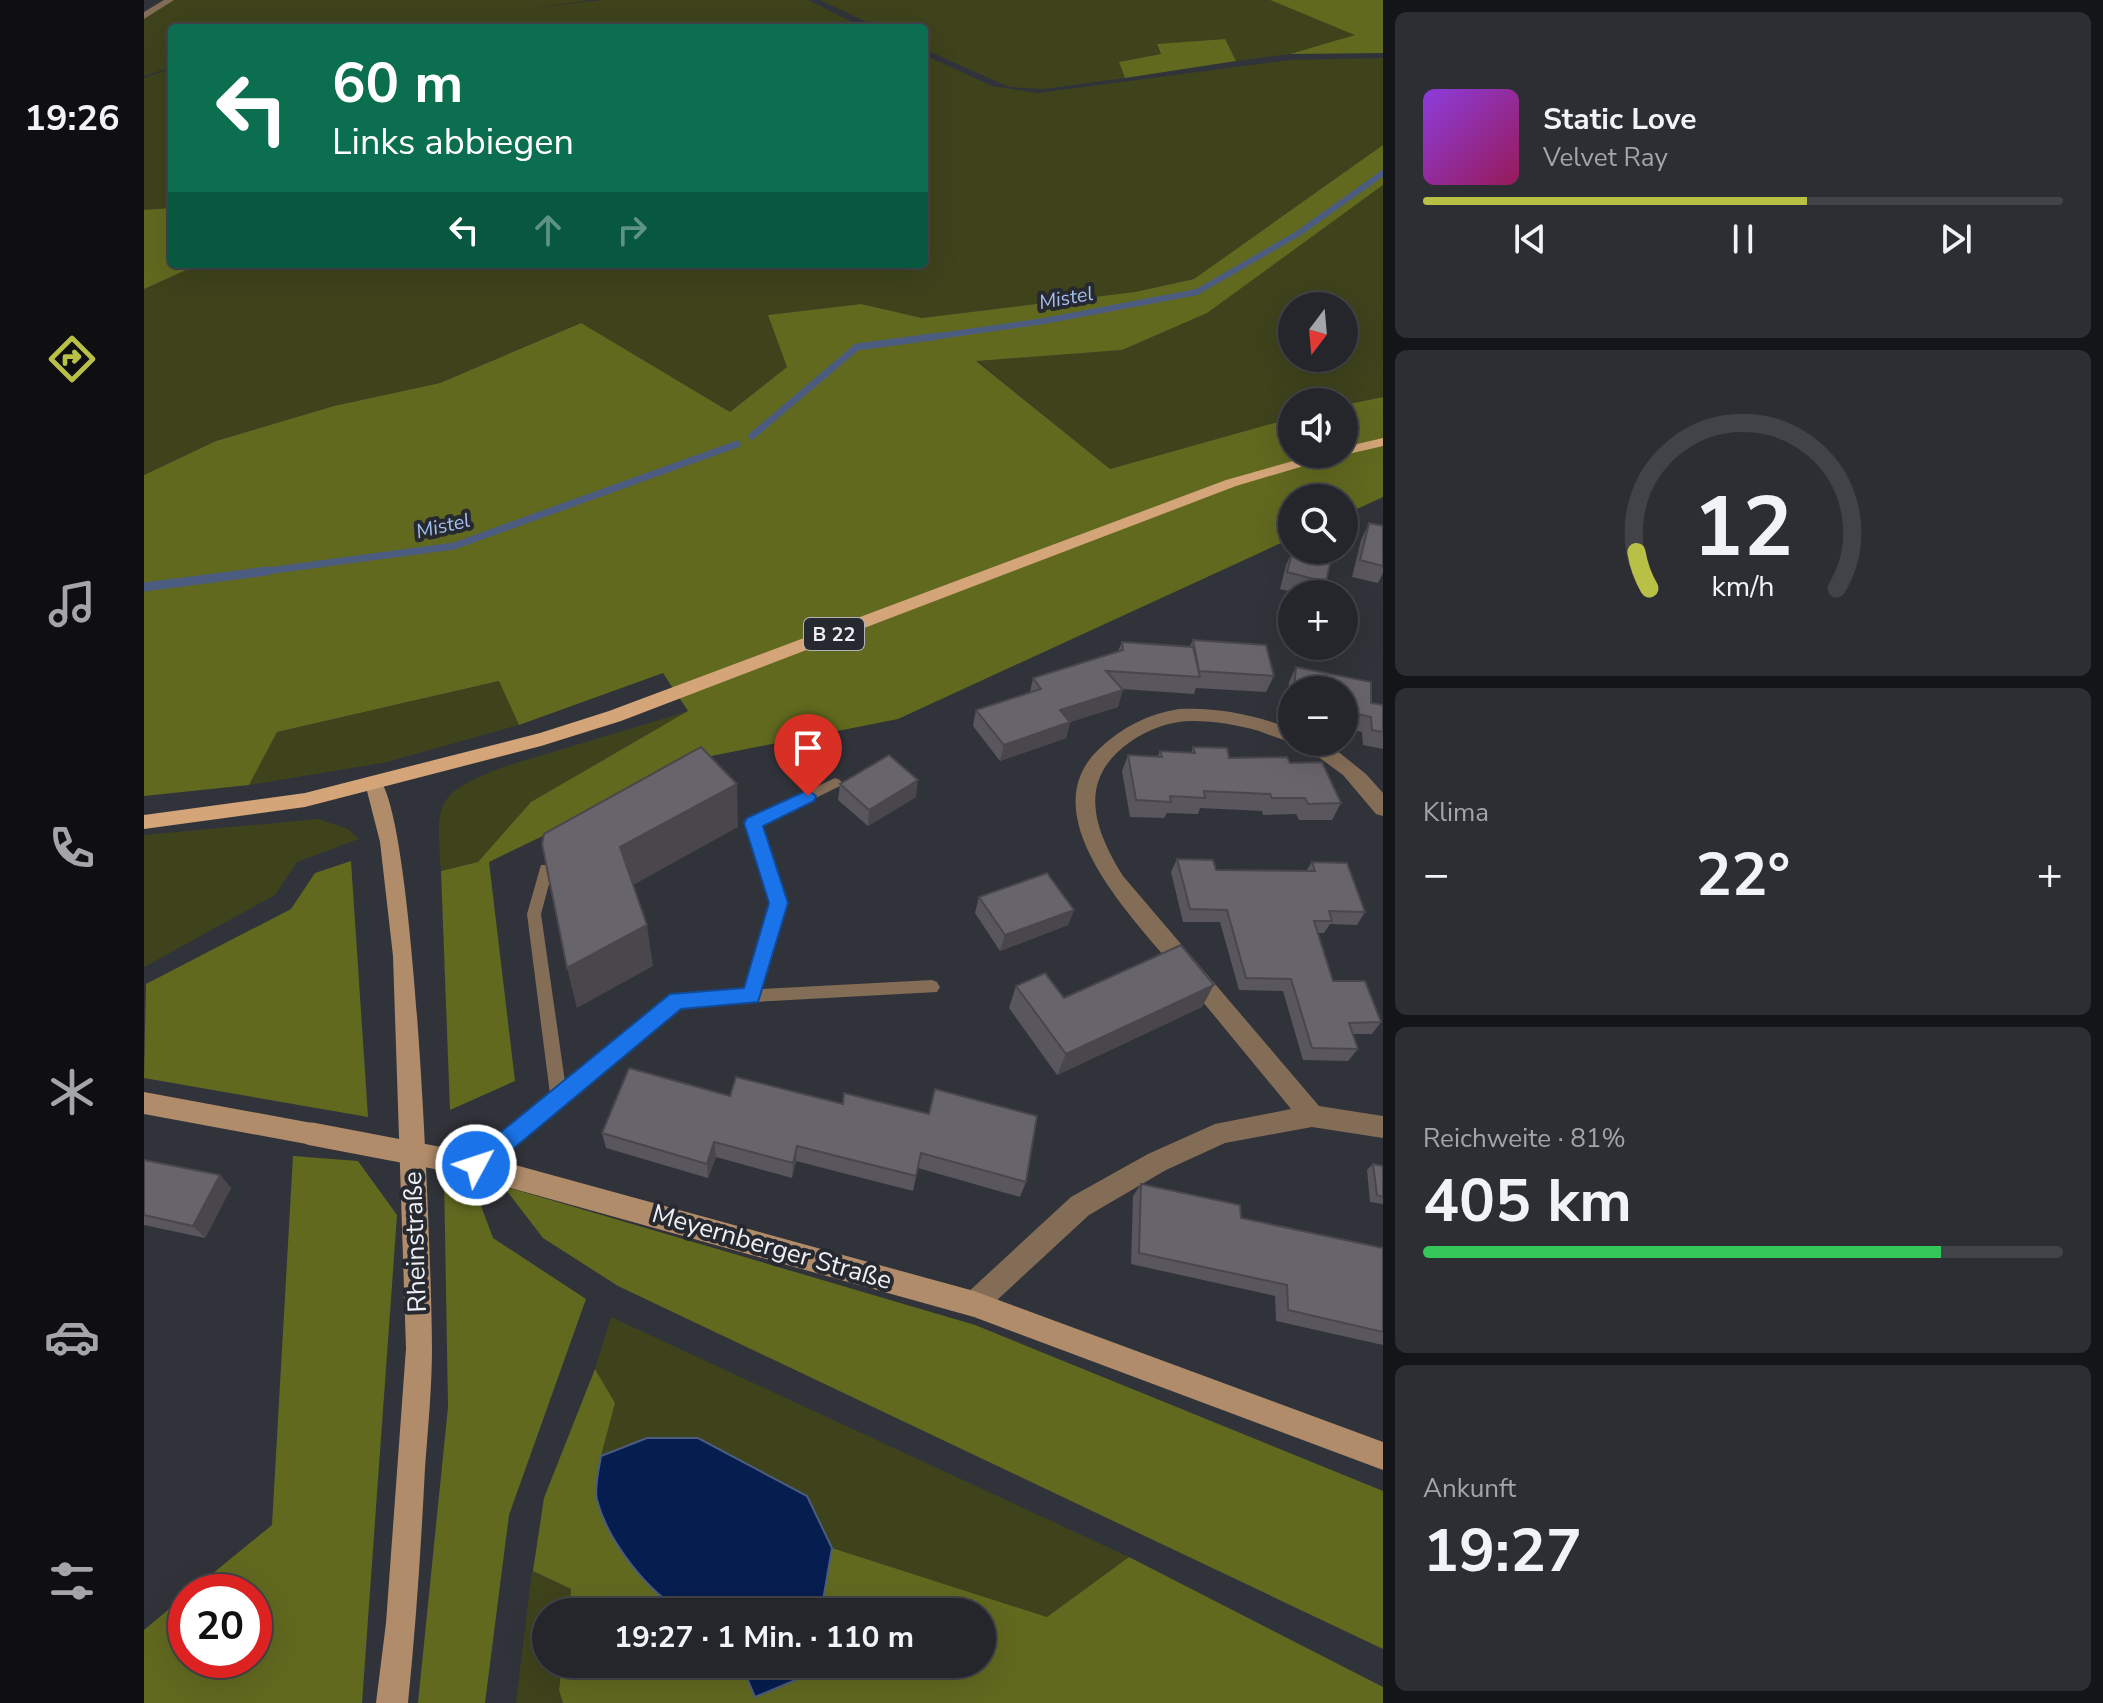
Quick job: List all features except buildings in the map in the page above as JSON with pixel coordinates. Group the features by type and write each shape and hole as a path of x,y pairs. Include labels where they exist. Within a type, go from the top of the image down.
{"main road":[{"path":"1358,448 1383,442"},
{"name":"B 22","path":"144,822 305,800 541,739 615,716 1216,488 1285,468"}],"street":[{"path":"144,16 170,0"},
{"path":"1278,731 1252,721 1213,715 1177,715 1150,722 1128,733 1098,760 1087,778 1085,795 1091,836 1099,857 1116,882 1312,1116"},
{"path":"1332,756 1358,777 1383,809"},
{"name":"Rheinstraße","path":"375,783 390,842 404,956 419,1348 401,1623 392,1703"},
{"name":"Meyernberger Straße","path":"144,1103 470,1164 974,1304 1383,1456"},
{"path":"974,1304 1080,1206 1144,1169 1223,1132 1312,1116 1383,1127"}],"lane":[{"path":"751,996 778,903 753,823 835,783"},
{"path":"546,869 534,914 559,1097"},
{"path":"470,1164 559,1097 677,1000 932,987"}],"green space":[{"path":"170,0 590,0 536,8 600,0 808,0 856,24 168,24 168,68 144,76 144,16"},
{"path":"820,0 1270,0 1357,35 1290,54 1236,61 1225,39 1157,45 1161,54 1119,62 1125,78 1044,89 1009,87 928,51 928,24 871,24"},
{"path":"1270,0 1383,0 1383,53 1290,54 1355,35"},
{"path":"1225,39 1236,61 1125,78 1119,62 1161,54 1157,44"},
{"path":"928,57 992,86 1038,93 1290,60 1383,58 1383,145 1194,279 1135,292 922,318 861,304 769,315 787,367 730,412 580,323 440,383 334,406 216,441 144,475 144,78 168,69 168,268 928,268"},
{"path":"1383,145 1383,185 1207,313 1122,350 976,361 1110,469 1278,422 1278,468 1358,468 1358,402 1383,397 1383,497 1358,509 1358,484 1278,484 1278,544 898,719 706,757 489,862 515,1081 450,1110 441,871 478,862 531,802 688,711 663,673 519,725 499,681 277,732 249,785 144,796 144,475 216,441 334,406 440,383 581,323 730,412 787,367 768,315 861,304 922,318 1135,292 1194,279"},
{"path":"1383,185 1383,397 1358,402 1358,388 1278,388 1278,422 1110,469 976,360 1122,350 1206,313"},
{"path":"168,208 168,268 190,268 144,289 144,210"},
{"path":"500,681 519,725 387,762 249,785 277,732"},
{"path":"689,711 531,802 478,862 441,871 440,814 452,793 464,785 503,767"},
{"path":"318,819 348,829 359,839 297,862 275,895 144,967 144,835"},
{"path":"351,861 368,1117 144,1078 146,984 291,909 315,873"},
{"path":"293,1156 358,1161 397,1215 362,1703 144,1703 144,1630 168,1610 168,1678 272,1678 272,1574 212,1574 272,1525"},
{"path":"444,1173 471,1179 493,1238 586,1299 509,1515 485,1703 418,1703 448,1407"},
{"path":"503,1186 975,1325 1383,1491 1383,1649 618,1286 543,1238"},
{"path":"611,1317 1129,1557 1047,1617 996,1601 996,1598 832,1548 807,1496 647,1438 601,1456 615,1403 595,1369"},
{"path":"595,1369 615,1403 601,1456 669,1598 570,1598 571,1589 533,1571 544,1498"},
{"path":"832,1548 988,1598 823,1598"},
{"path":"1129,1557 1383,1687 1383,1703 563,1703 559,1690 560,1678 747,1678 755,1697 801,1678 996,1678 996,1601 1047,1617"},
{"path":"532,1571 571,1589 570,1598 532,1598 532,1678 560,1678 559,1690 563,1703 516,1703"}],"water":[{"path":"647,1438 698,1438 807,1496 832,1548 823,1598 664,1598 631,1564 602,1516 596,1495 601,1456"},
{"path":"747,1678 801,1678 755,1697"}],"waterway":[{"name":"Mistel","path":"939,336 1044,321 1197,292 1299,233 1383,173"},
{"name":"Mistel","path":"752,436 857,347 939,336"},
{"name":"Mistel","path":"925,338 939,336"},
{"name":"Mistel","path":"266,571 454,546 737,444"},
{"name":"Mistel","path":"144,587 266,571"},
{"name":"Mistel","path":"252,573 266,571"}],"route":[{"path":"476,1165 677,1000 751,996 778,903 753,823 808,796"}]}
